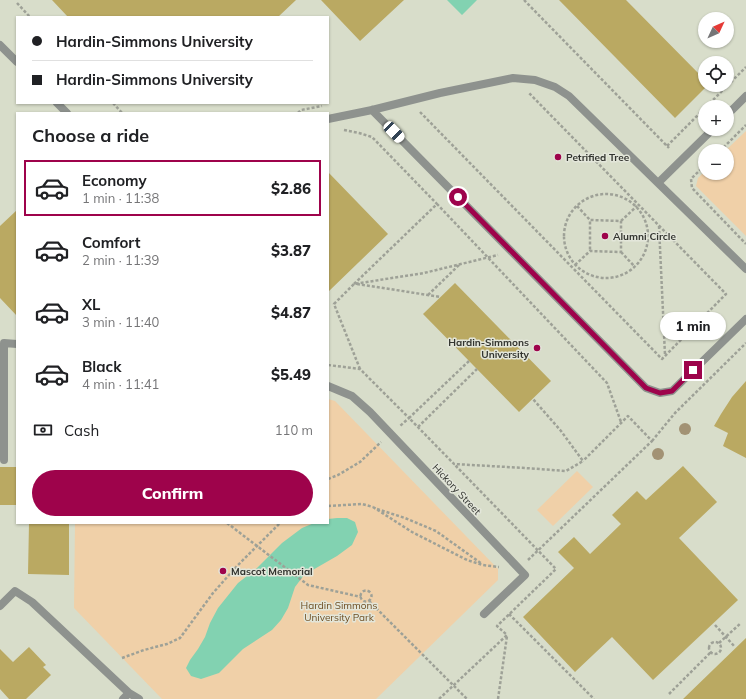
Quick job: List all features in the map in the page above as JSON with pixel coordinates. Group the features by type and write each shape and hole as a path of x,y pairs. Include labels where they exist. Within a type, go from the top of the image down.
{"lane":[{"path":"0,44 16,61"},
{"path":"329,119 513,78 535,80 555,87 569,96 746,269"},
{"path":"734,108 746,96"},
{"path":"58,104 66,112"},
{"path":"372,110 646,388 660,393 672,391 746,319"},
{"path":"658,183 706,136"},
{"path":"4,460 4,343 16,344"},
{"name":"Hickory Street","path":"329,386 352,396 370,412 519,569"},
{"path":"484,614 525,575 519,569"},
{"path":"0,606 15,591 32,602 126,696 138,699"}],"path":[{"path":"524,0 668,147 698,115"},
{"path":"17,4 29,16"},
{"path":"712,100 746,67"},
{"path":"420,112 662,359 726,294 659,226 637,206 524,89"},
{"path":"114,104 121,112"},
{"path":"727,144 746,125"},
{"path":"338,130 360,133 372,137 607,383 621,422"},
{"path":"698,173 692,179 692,188 746,244"},
{"path":"604,194 616,195 637,206 647,226 648,237 642,258 635,267 616,277 605,278 584,272 575,265 568,254 564,243 564,231 567,220 577,206 592,196 604,194"},
{"path":"436,204 334,304 360,369 454,464 566,471 583,461 628,416 652,441"},
{"path":"577,206 590,220 590,251"},
{"path":"590,220 621,221 637,206"},
{"path":"621,221 621,252 635,267"},
{"path":"659,226 665,356"},
{"path":"572,268 590,251 621,252"},
{"path":"354,284 424,273 512,252"},
{"path":"427,295 460,264"},
{"path":"354,284 441,297"},
{"path":"373,508 412,532 467,560 483,565 519,569 652,441 675,413 746,343"},
{"path":"329,479 360,462 469,361"},
{"path":"329,365 360,369"},
{"path":"418,427 477,369"},
{"path":"533,399 561,431 583,461"},
{"path":"329,506 362,504 405,518 436,531 483,565"},
{"path":"228,524 308,585 361,597 364,601 372,598 372,594 368,590 362,592 361,597"},
{"path":"122,658 167,644 180,638 213,593 237,566 279,524"},
{"path":"369,600 467,699"},
{"path":"509,614 594,699"},
{"path":"719,644 741,623"},
{"path":"715,625 736,646"},
{"path":"498,699 507,635"},
{"path":"711,652 711,643 714,642 719,644"},
{"path":"711,652 715,654 720,651 721,648 719,644"},
{"path":"669,694 711,652"}],"shaded area":[{"name":"Hardin-Simmons University","path":"0,0 746,0 746,699 0,699"},
{"path":"447,0 477,0 462,15"},
{"path":"347,518 355,522 358,532 352,545 337,556 304,575 295,587 288,608 281,620 272,630 243,649 219,673 201,679 191,676 186,668 190,660 205,637 218,608 238,583 256,569 282,543 302,528 312,524 329,524 329,519"}],"green space":[{"path":"746,131 746,236 696,186 698,178 698,180 734,180 734,144 732,144"},
{"name":"Hardin Simmons University Park","path":"329,399 335,401 498,569 498,580 376,699 162,699 74,608 75,524 329,524"},
{"path":"577,471 593,487 553,526 537,510"}],"building":[{"path":"52,0 296,0 279,16 67,16"},
{"path":"321,0 404,0 360,41"},
{"path":"559,0 626,0 698,73 698,92 701,92 675,118"},
{"path":"329,173 388,234 329,291"},
{"path":"16,211 16,315 0,298 0,226"},
{"path":"455,283 551,381 519,412 423,314"},
{"path":"746,381 746,458 723,446 728,433 714,426 732,397"},
{"path":"683,466 717,502 679,538 738,600 653,680 612,637 575,672 523,617 574,568 558,552 574,537 590,554 621,524 612,515 637,491 646,500"},
{"path":"0,467 16,467 16,505 0,505"},
{"path":"29,524 69,524 69,575 28,574"},
{"path":"746,638 746,699 683,699"},
{"path":"29,647 46,665 43,667 51,675 26,699 9,699 0,689 0,649 13,662"}],"place":[{"name":"Petrified Tree","path":"558,157"},
{"name":"Alumni Circle","path":"605,236"},
{"name":"Hardin-Simmons University","path":"537,348"},
{"name":"Mascot Memorial","path":"223,571"}],"route":[{"path":"458,197 646,388 660,393 672,391 693,370"}]}
